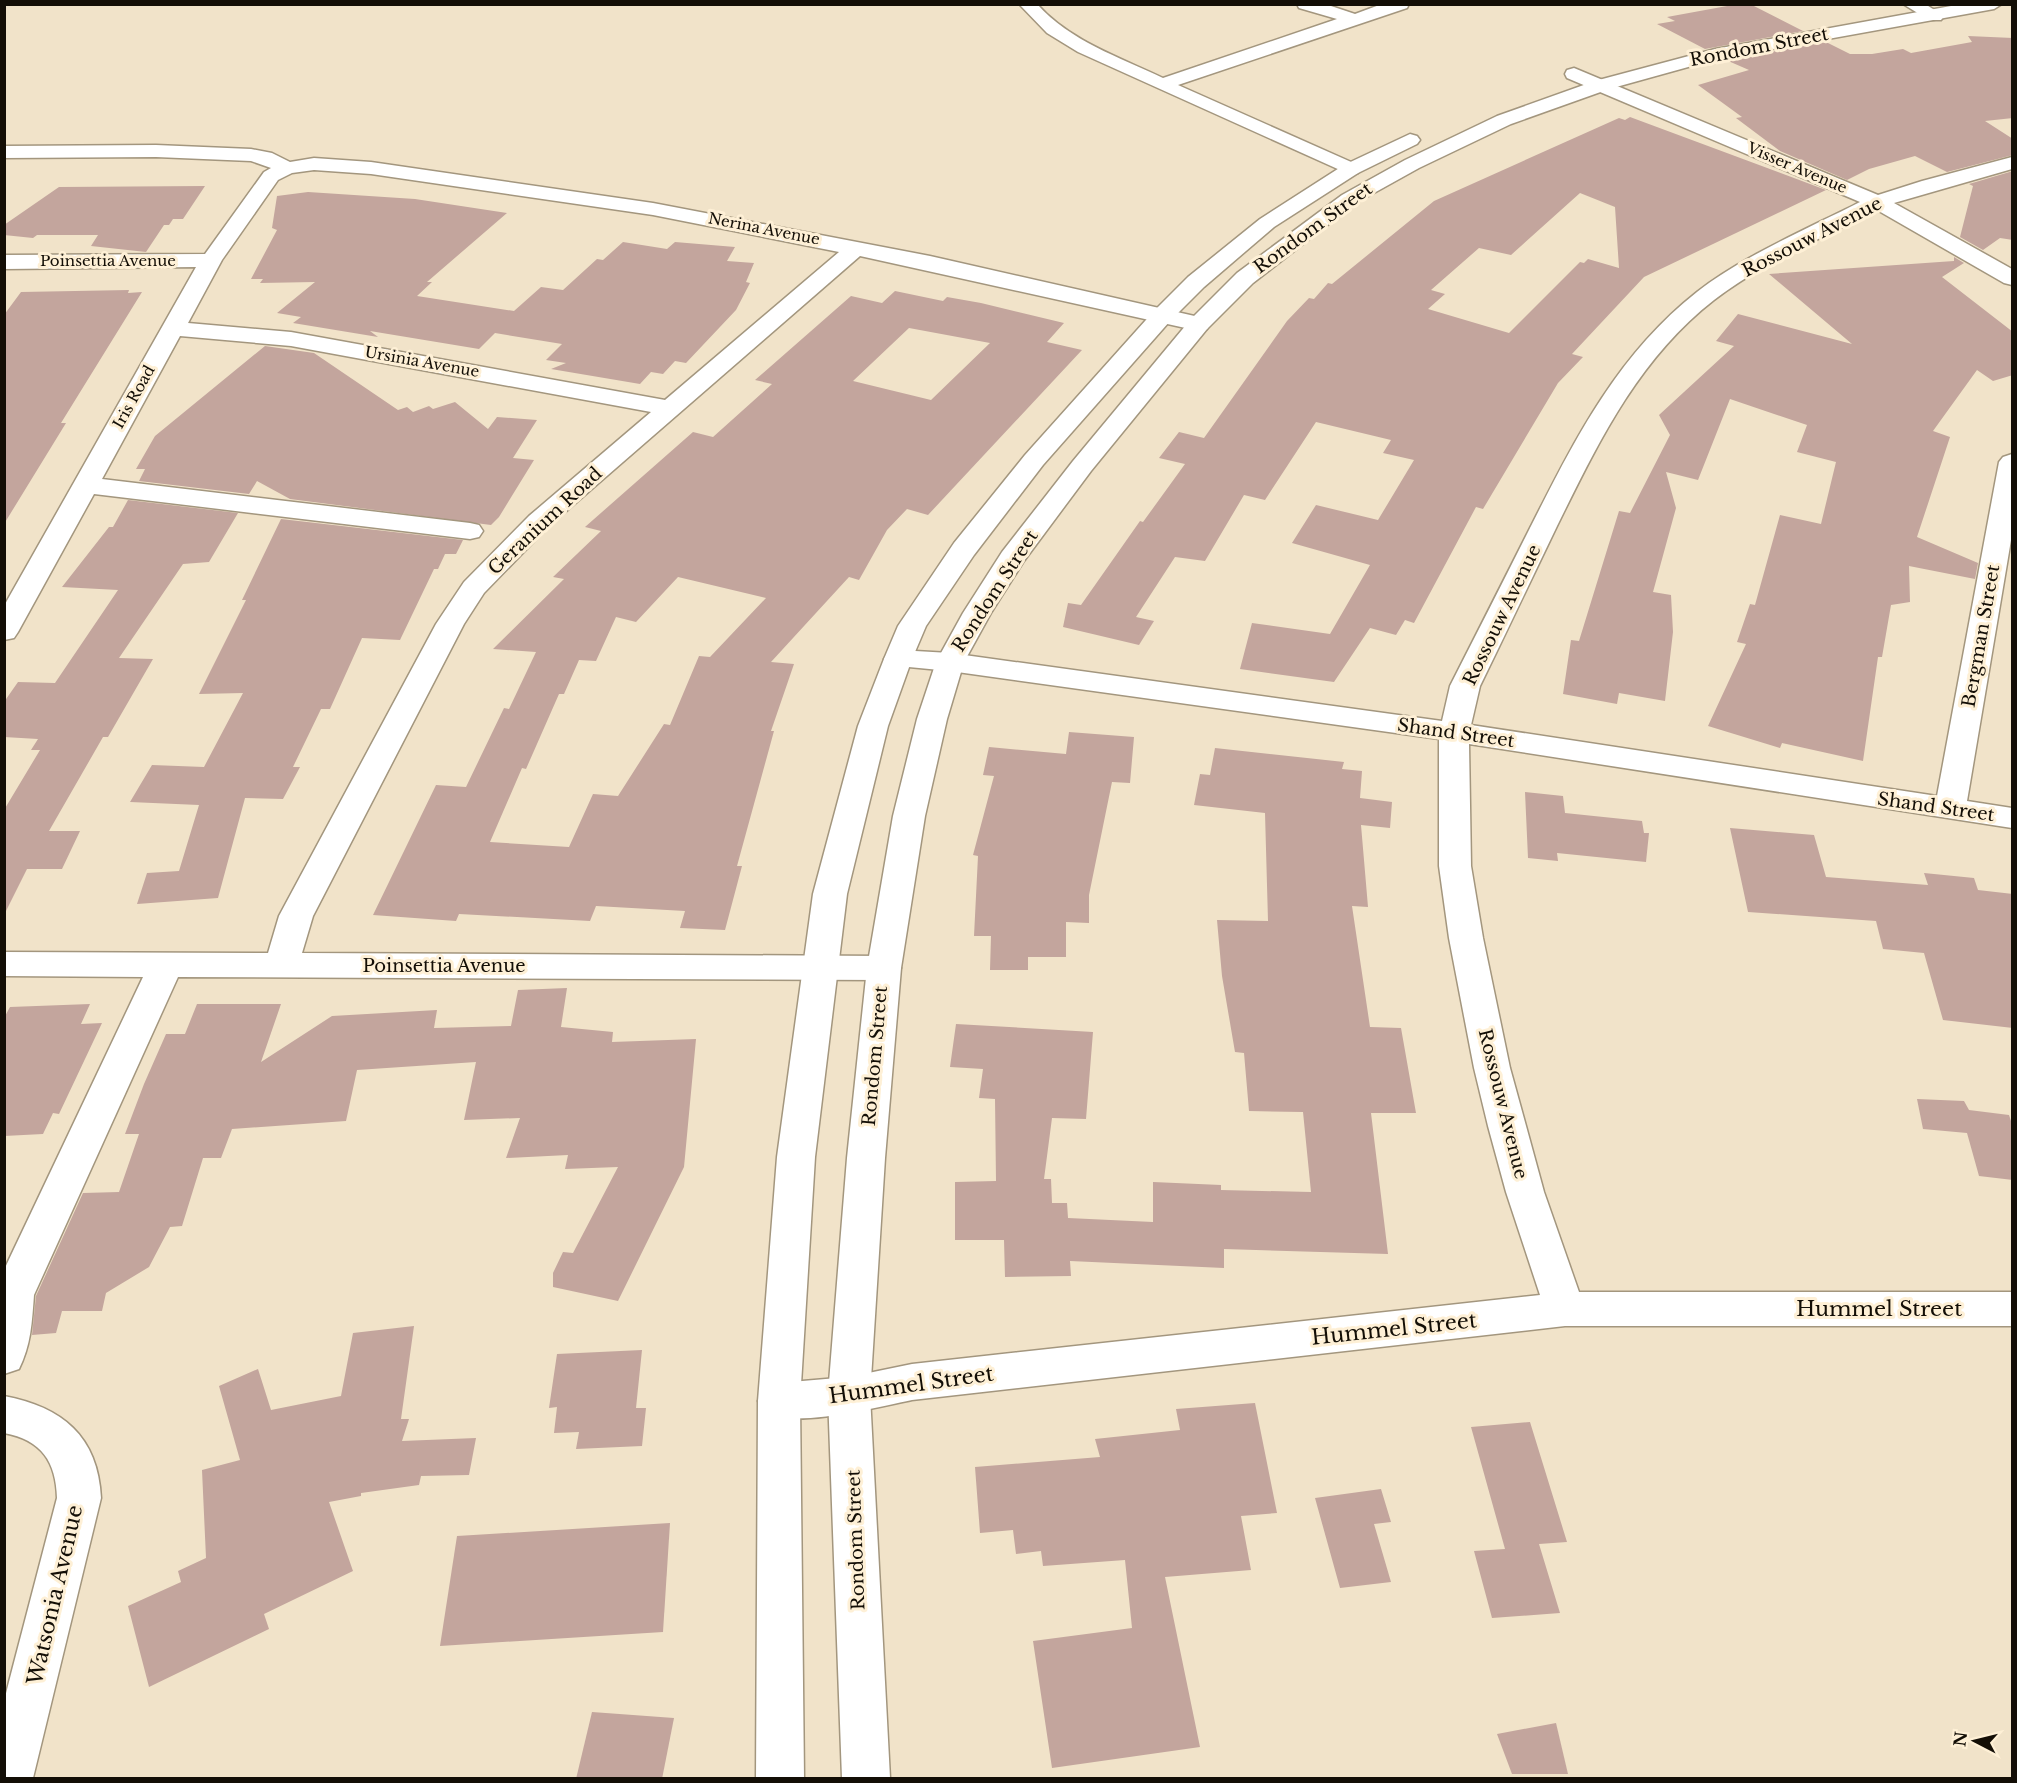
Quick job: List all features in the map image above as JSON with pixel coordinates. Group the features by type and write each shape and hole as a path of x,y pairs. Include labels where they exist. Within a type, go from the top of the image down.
{"street":[{"path":"1027,4 1043,23 1057,33 1162,84 1352,169"},
{"path":"1305,4 1354,19"},
{"path":"1162,84 1401,4"},
{"name":"Rondom Street","path":"780,1779 778,1401 796,1157 819,968 830,894 849,810 873,726 912,626 926,603 964,549 1034,460 1162,316 1196,282 1267,223 1352,169 1474,111 1574,74 1688,44 1896,4"},
{"name":"Rondom Street","path":"866,1779 849,1395 866,1158 884,968 909,816 932,719 950,662 976,613 1012,558 1137,397 1199,324 1245,278 1349,199 1412,164 1504,120 1602,85 1715,54 1923,10 1994,4"},
{"name":"Visser Avenue","path":"1574,74 1877,202 2013,278"},
{"path":"4,152 156,151 251,155 265,158 282,170"},
{"name":"Rossouw Avenue","path":"1565,1309 1525,1192 1507,1126 1492,1068 1466,938 1455,866 1454,732 1465,686 1577,460 1606,407 1642,360 1679,320 1705,296 1741,272 1877,202 1929,184 2013,163"},
{"name":"Nerina Avenue","path":"282,170 302,165 323,165 398,171 548,192 749,226 1049,289 1199,324"},
{"name":"Iris Road","path":"4,632 211,260 282,170"},
{"name":"Geranium Road","path":"282,965 296,916 462,603 510,549 538,522 856,248"},
{"name":"Poinsettia Avenue","path":"4,262 211,260"},
{"name":"Ursinia Avenue","path":"172,328 291,339 671,408"},
{"name":"Bergman Street","path":"1950,809 2013,462"},
{"path":"85,484 470,531"},
{"name":"Shand Street","path":"898,659 950,662 1454,732 2013,818"},
{"name":"Poinsettia Avenue","path":"4,964 884,968"},
{"path":"4,1357 10,1340 14,1295 166,964"},
{"name":"Hummel Street","path":"778,1401 849,1395 912,1382 1148,1354 1316,1338 1565,1309 2013,1309"},
{"name":"Watsonia Avenue","path":"4,1414 23,1416 54,1435 76,1465 80,1482 79,1498 9,1779"}],"building":[{"path":"1738,4 1750,4 1803,31 1705,49 1657,24 1675,21 1667,17"},
{"path":"1968,36 2013,38 2013,118 1985,121 2013,139 2013,155 1947,172 1915,156 1869,169 1847,180 1780,151 1736,118 1742,117 1698,85 1749,70 1726,60 1826,42 1850,54 1872,54 1903,49 1911,53 1972,42"},
{"path":"1630,117 1826,190 1644,277 1572,354 1583,357 1558,383 1483,509 1476,507 1414,623 1405,620 1396,635 1370,628 1334,682 1240,669 1252,623 1330,634 1370,565 1292,543 1316,505 1378,520 1414,460 1383,453 1391,440 1316,422 1265,500 1244,495 1205,561 1175,557 1136,617 1154,621 1139,645 1063,627 1068,603 1081,605 1140,521 1143,522 1185,464 1159,458 1179,432 1204,438 1287,321 1309,298 1314,299 1328,283 1332,284 1434,201 1619,118 1625,120","holes":["1580,193 1615,207 1619,268 1588,259 1584,263 1580,262 1509,333 1428,309 1445,294 1431,290 1479,248 1511,255"]},
{"path":"2013,171 2013,240 2000,238 1983,250 1960,237 1973,186 1969,184"},
{"path":"205,186 183,219 173,219 169,225 164,225 146,252 91,246 98,235 37,235 33,238 4,235 4,225 59,187"},
{"path":"308,192 415,199 507,213 427,282 432,282 417,296 514,311 541,287 563,290 597,259 603,260 623,242 667,249 675,242 735,247 727,261 754,263 746,282 750,283 736,310 686,363 675,361 663,374 651,372 640,384 551,369 566,363 546,360 562,344 495,333 479,349 370,331 378,337 293,323 301,317 277,313 315,282 260,283 263,279 251,279 277,230 272,228 277,196"},
{"path":"1954,257 1964,263 1942,277 2013,332 2013,375 1993,381 1977,370 1933,431 1950,437 1917,537 1978,563 1975,579 1909,566 1910,602 1891,605 1882,657 1878,657 1863,761 1782,743 1780,748 1708,726 1746,644 1737,642 1750,604 1755,605 1780,515 1821,524 1836,462 1797,452 1807,425 1730,399 1698,480 1666,472 1676,508 1653,592 1671,595 1673,632 1665,701 1619,693 1617,704 1563,694 1571,640 1579,641 1619,511 1630,513 1670,435 1659,415 1734,346 1716,341 1738,314 1852,344 1769,274 1954,261"},
{"path":"129,290 128,293 142,292 61,423 66,423 4,524 4,315 21,292"},
{"path":"895,291 943,301 947,297 981,303 1064,323 1047,342 1082,350 928,515 907,509 887,530 859,580 849,577 771,662 794,664 771,731 774,731 737,866 742,866 725,930 680,928 685,911 596,906 590,921 459,914 456,921 373,915 436,785 466,787 504,708 509,709 536,652 493,649 564,579 553,577 601,531 585,527 693,432 713,437 772,384 755,380 851,296 882,303","holes":["909,328 990,343 931,400 853,381","678,577 766,598 710,657 699,656 670,725 664,724 618,796 593,794 569,847 490,842 522,768 526,769 559,694 564,694 579,660 596,661 616,617 636,622"]},
{"path":"265,346 314,353 398,410 407,407 413,412 429,406 433,409 455,402 488,429 497,417 537,420 513,458 534,460 499,517 491,525 290,499 257,481 249,494 139,481 145,469 136,469 155,436"},
{"path":"128,500 238,513 209,562 183,564 119,658 153,659 108,737 103,737 49,831 80,831 62,869 27,869 4,915 4,810 40,750 31,750 38,739 4,737 4,702 18,682 55,683 118,590 62,587 109,527 113,527"},
{"path":"281,519 463,540 456,554 445,554 438,569 434,569 400,640 362,638 330,709 321,709 293,767 300,767 283,799 245,798 218,898 137,904 147,873 179,871 199,805 130,802 152,765 204,767 243,693 199,694 246,600 242,600"},
{"path":"1069,732 1134,737 1130,783 1112,782 1089,895 1089,923 1066,922 1066,957 1028,957 1028,970 990,970 991,936 974,936 978,856 973,855 994,776 983,775 989,747 1066,754"},
{"path":"1215,748 1344,762 1342,769 1362,771 1360,798 1392,802 1390,828 1361,825 1368,907 1352,906 1370,1027 1401,1028 1416,1113 1371,1113 1388,1254 1224,1249 1224,1268 1070,1261 1071,1276 1005,1277 1004,1240 955,1240 955,1182 996,1181 995,1099 979,1098 983,1069 950,1067 956,1024 1093,1032 1086,1119 1052,1118 1044,1179 1051,1179 1052,1203 1067,1203 1068,1218 1153,1222 1153,1182 1221,1185 1221,1190 1311,1192 1303,1112 1249,1111 1244,1053 1235,1052 1222,976 1217,920 1268,921 1265,813 1194,805 1200,774 1210,775"},
{"path":"1525,792 1563,796 1565,813 1642,821 1644,833 1649,833 1646,862 1557,853 1558,861 1528,858"},
{"path":"1730,828 1814,835 1826,877 1928,885 1924,873 1974,878 1978,890 2013,894 2013,1028 1943,1020 1924,953 1883,949 1876,921 1748,912"},
{"path":"567,988 561,1027 613,1032 612,1042 696,1039 684,1167 618,1301 553,1287 553,1273 563,1252 573,1253 618,1167 565,1169 568,1155 506,1158 520,1118 464,1120 476,1062 357,1070 346,1121 232,1129 221,1158 203,1158 182,1226 170,1227 149,1267 106,1293 102,1311 62,1311 56,1333 32,1335 36,1296 83,1193 119,1192 139,1134 125,1134 144,1084 166,1034 185,1034 197,1004 281,1004 261,1062 332,1016 437,1010 434,1028 511,1026 518,990"},
{"path":"90,1004 81,1024 102,1023 59,1114 53,1113 43,1134 4,1136 4,1018 10,1007"},
{"path":"1917,1099 1964,1101 1969,1110 2009,1115 2013,1127 2013,1180 1979,1176 1967,1133 1923,1129"},
{"path":"414,1326 401,1419 409,1419 402,1441 476,1438 469,1475 421,1476 419,1485 361,1493 361,1496 329,1502 353,1571 264,1614 269,1629 149,1687 128,1606 181,1582 178,1571 206,1558 202,1470 240,1460 219,1386 258,1369 271,1410 341,1396 353,1333"},
{"path":"642,1350 636,1408 646,1408 642,1446 576,1449 579,1432 554,1433 557,1407 549,1408 557,1354"},
{"path":"1255,1403 1277,1513 1241,1516 1251,1570 1165,1577 1200,1747 1052,1768 1033,1641 1132,1628 1125,1560 1043,1566 1041,1551 1016,1554 1013,1530 980,1533 975,1467 1100,1457 1095,1439 1180,1430 1176,1409"},
{"path":"1530,1422 1567,1542 1539,1544 1560,1613 1492,1618 1474,1551 1505,1549 1471,1427"},
{"path":"1381,1489 1391,1522 1374,1524 1391,1582 1340,1588 1315,1498"},
{"path":"670,1523 663,1632 440,1646 457,1536"},
{"path":"592,1712 674,1718 662,1779 576,1779"},
{"path":"1556,1723 1568,1774 1512,1774 1497,1734"}]}
